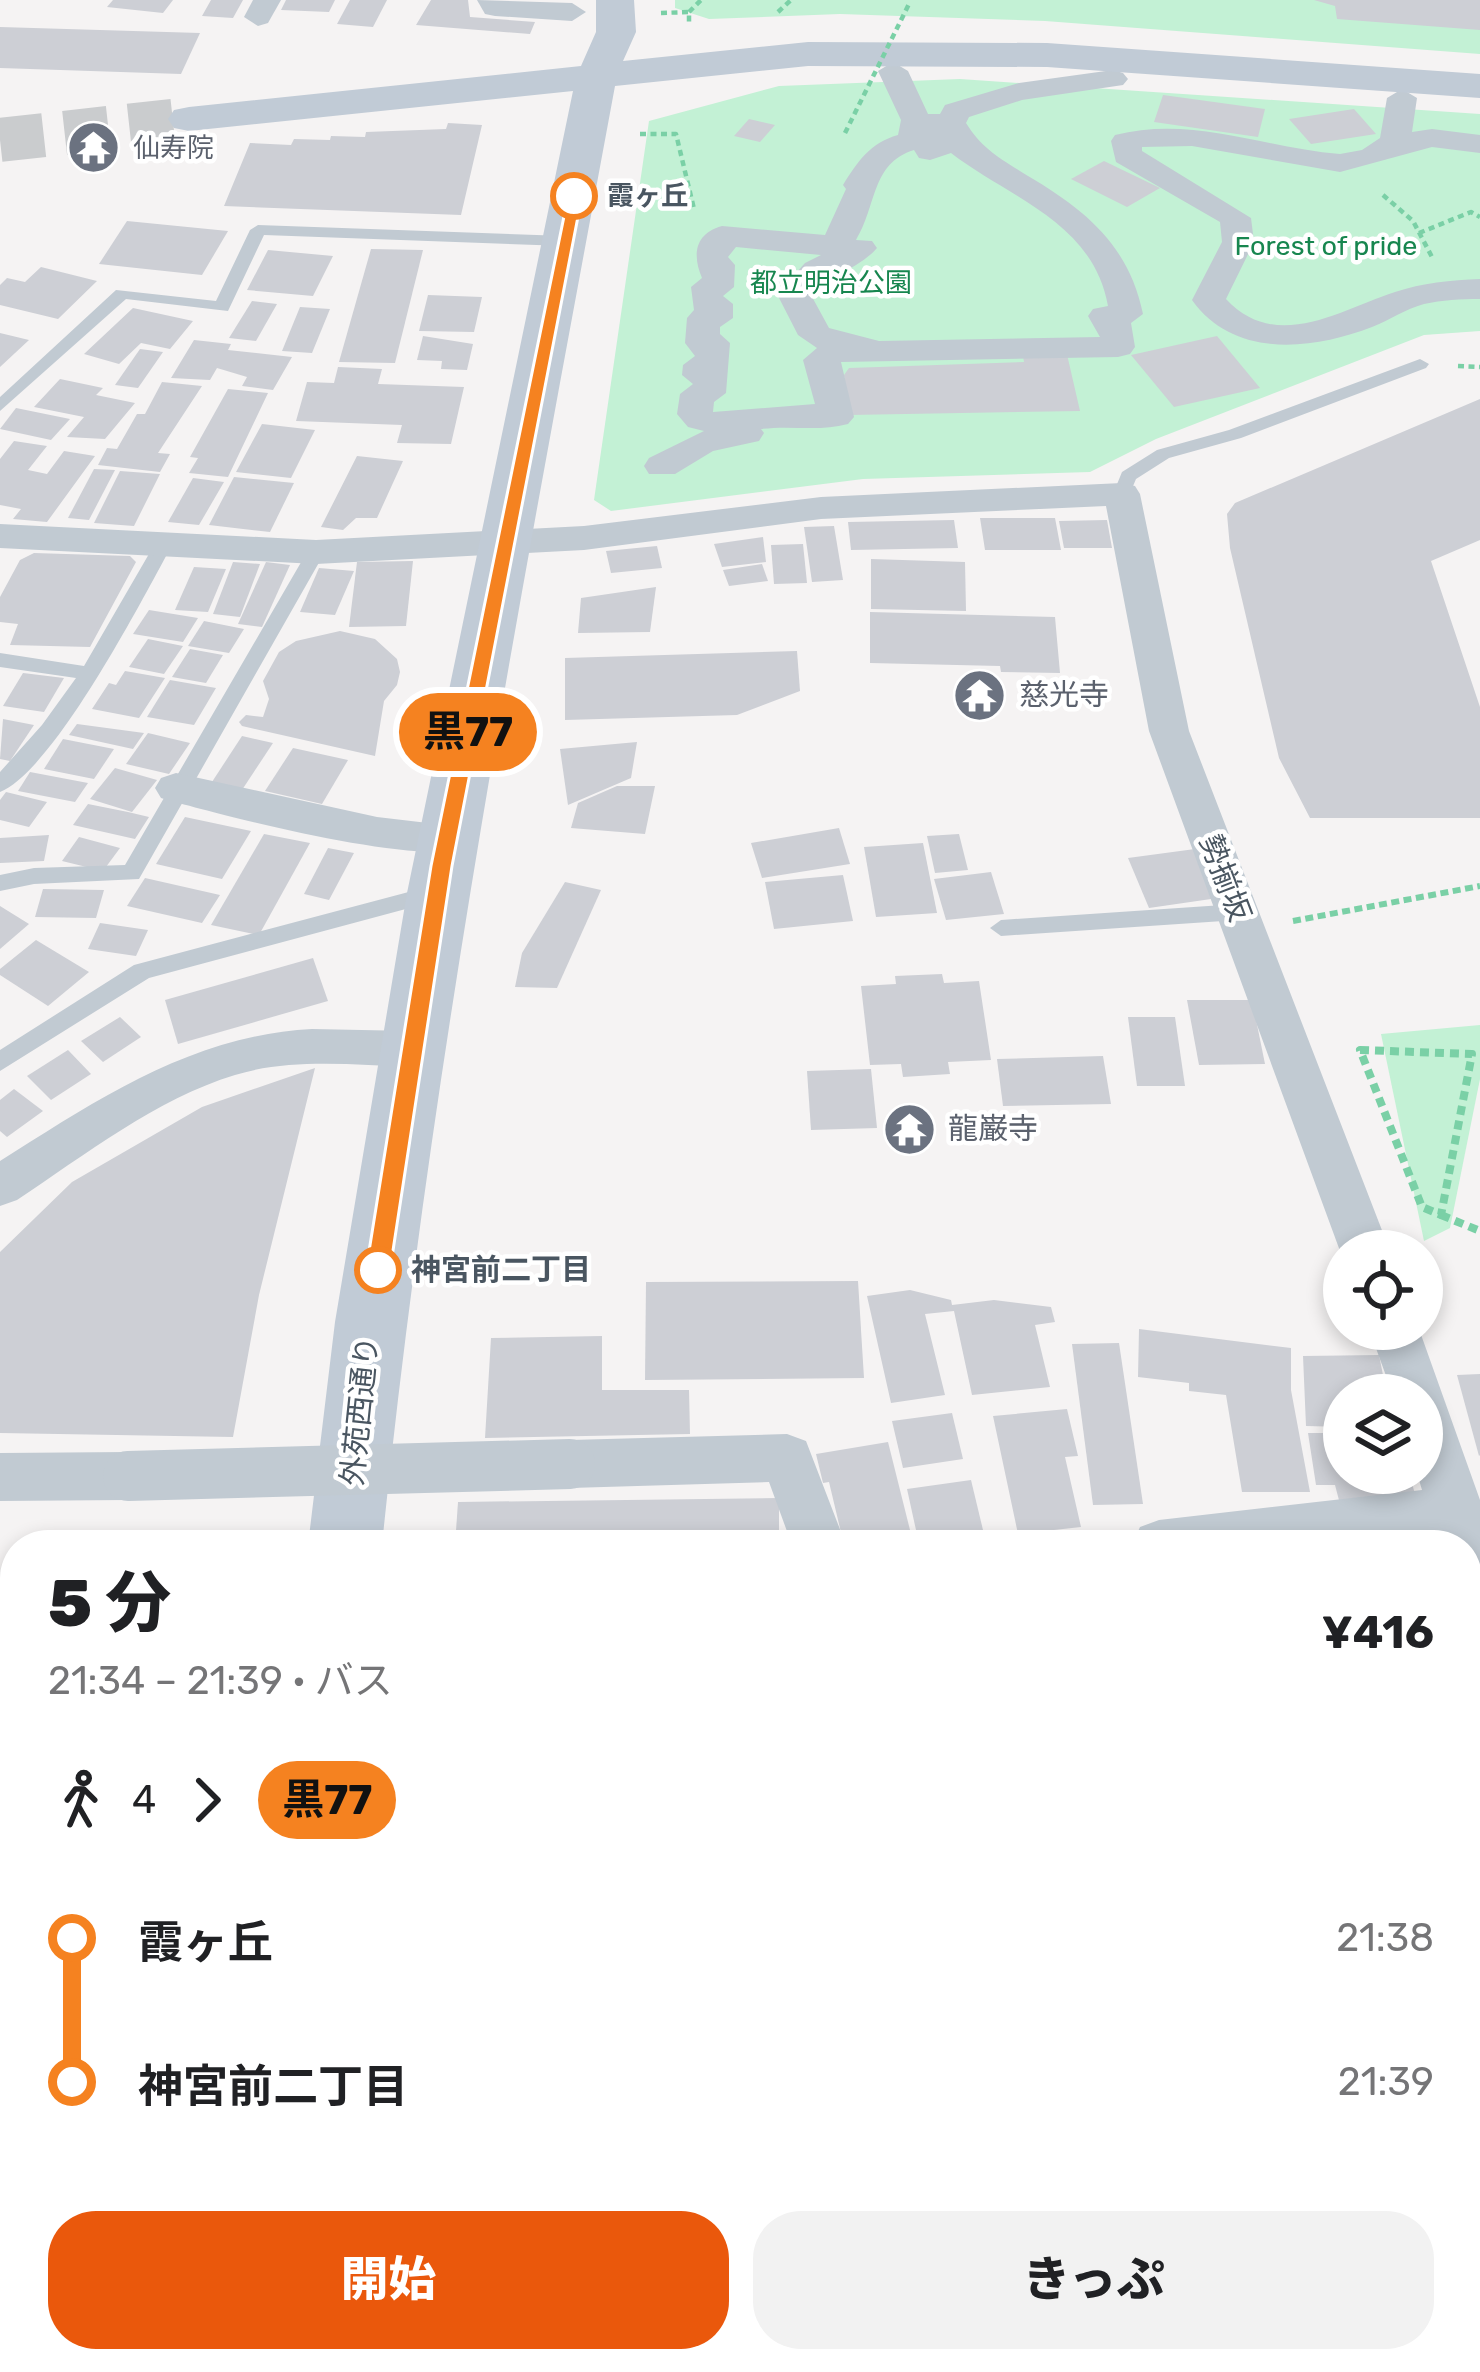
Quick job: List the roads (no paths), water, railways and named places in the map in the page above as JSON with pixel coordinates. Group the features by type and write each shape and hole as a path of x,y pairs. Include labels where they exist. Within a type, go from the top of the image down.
{"main road":[{"path":"572,6 574,36 597,74"},
{"name":"外苑西通り","path":"348,1530 370,1322 447,838 597,74 631,6"},
{"path":"189,119 808,54 961,52 1480,86"}],"street":[{"path":"490,0 495,8 572,6"},
{"path":"893,71 935,125 1096,238 1124,281 1126,314 1105,316 1112,330 1119,329 1118,347 834,352 820,360 836,417 810,413 714,423 695,414 697,394 709,393 711,375 699,375 700,365 711,365 713,343 702,343 704,318 716,318 716,304 706,304 707,287 718,287 719,265 711,265 712,244 721,245 722,236 772,239 812,250 828,248 845,235 859,185 876,158 891,144 913,141 913,124 935,125 956,110 1019,92 1120,112 1173,134 1346,165 1367,162 1394,145 1480,134"},
{"path":"1394,145 1402,98"},
{"path":"994,166 914,160 884,173 865,201 866,230 860,249 819,269 794,294 801,323 821,338 854,346 1032,332 1086,322 1100,296 1095,258 1047,208 994,166 981,143 986,119 1038,106 1074,105 1120,112"},
{"path":"1120,112 1127,155 1235,218 1238,242 1209,300 1232,326 1267,335 1313,332 1361,320 1406,299 1480,289"},
{"path":"933,162 935,125"},
{"path":"1432,138 1480,144"},
{"path":"772,243 819,269"},
{"path":"662,466 701,443 825,413 810,347 821,338"},
{"path":"0,536 316,553 584,538 820,508 1122,494"},
{"name":"勢揃坂","path":"1122,494 1169,731 1357,1230"},
{"path":"176,788 376,832 447,838"},
{"path":"0,1186 117,1112 220,1060 323,1047 410,1049"},
{"path":"0,1477 787,1458 813,1530"},
{"path":"1443,1469 1463,1530"}],"lane":[{"path":"0,406 122,294 222,307 257,230 565,241"},
{"path":"1122,494 1128,476 1163,454 1235,434 1420,364"},
{"path":"0,785 45,742 92,674 162,547"},
{"path":"0,883 34,876 131,873 316,553"},
{"path":"0,660 92,674"},
{"path":"0,1062 142,971 437,893"},
{"path":"1000,928 1242,921"}],"tunnel":[{"path":"0,140 189,119"}],"place":[{"name":"仙寿院","path":"94,148"},
{"name":"霞ヶ丘","path":"574,196"},
{"name":"慈光寺","path":"980,695"},
{"name":"龍巌寺","path":"909,1129"},
{"name":"神宮前二丁目","path":"378,1270"}],"park label":[{"name":"Forest of pride","path":"1326,246"},
{"name":"都立明治公園","path":"831,283"}]}
